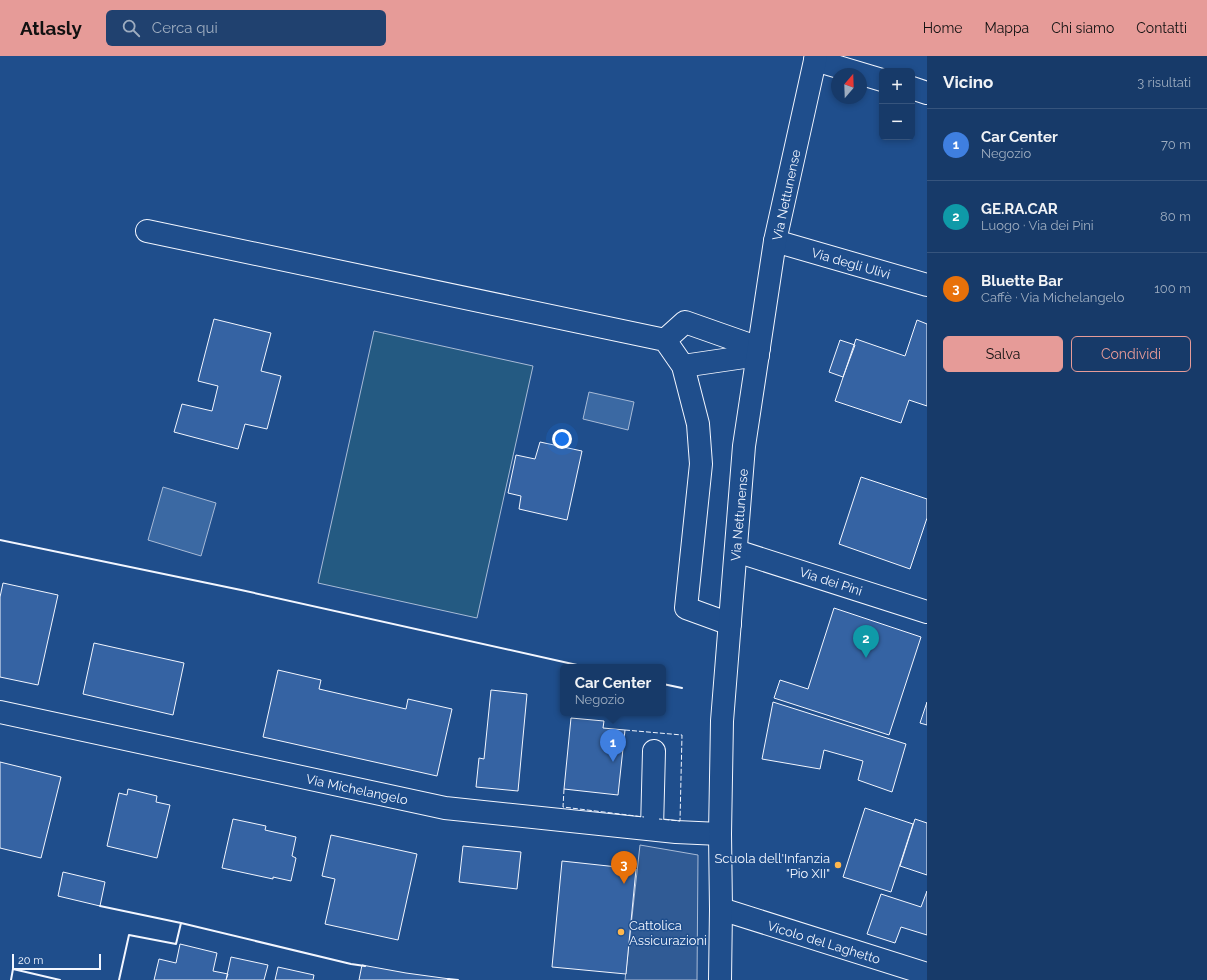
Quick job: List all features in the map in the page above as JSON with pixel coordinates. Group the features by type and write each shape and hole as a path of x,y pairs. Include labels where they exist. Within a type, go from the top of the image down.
{"street":[{"path":"816,58 879,79"},
{"name":"Via Nettunense","path":"720,980 722,721 744,446 775,241 816,58"},
{"path":"915,89 927,93"},
{"path":"147,231 665,340 683,366 698,424 701,464 686,608 730,624"},
{"name":"Via degli Ulivi","path":"775,241 927,285"},
{"path":"665,340 686,322 759,351"},
{"path":"683,366 759,351"},
{"name":"Via dei Pini","path":"736,551 927,612"},
{"name":"Via Michelangelo","path":"0,712 445,808 652,830 720,834"},
{"path":"652,830 654,751"},
{"name":"Vicolo del Laghetto","path":"721,909 927,974"}],"shaded area":[{"path":"374,331 533,366 477,618 318,583"},
{"path":"589,392 634,402 628,430 583,419"},
{"path":"163,487 216,503 201,556 148,540"},
{"path":"640,845 698,855 697,980 625,980"}],"building":[{"path":"214,319 271,333 261,371 281,376 267,429 245,424 238,449 174,432 182,404 212,411 218,386 198,381"},
{"path":"917,320 927,324 927,406 909,400 901,423 835,401 856,339 905,356"},
{"path":"840,340 855,345 843,377 829,372"},
{"path":"540,442 582,451 567,520 519,509 521,496 508,493 516,455 535,459"},
{"path":"861,477 927,499 927,518 910,569 839,544"},
{"path":"3,583 58,595 38,685 0,677 0,597"},
{"path":"834,608 921,637 889,735 774,698 780,680 808,689"},
{"path":"94,643 184,663 173,715 83,694"},
{"path":"278,670 321,680 319,689 406,709 408,699 452,709 437,776 263,737"},
{"path":"491,690 527,694 518,791 476,787 479,758 484,759"},
{"path":"773,702 906,744 892,792 858,780 863,761 824,750 820,769 762,759"},
{"path":"927,702 927,725 920,723"},
{"path":"571,718 604,721 603,728 625,730 618,795 564,789"},
{"path":"0,762 61,777 41,858 0,848"},
{"path":"128,789 157,796 156,802 170,805 157,858 107,846 119,793 127,795"},
{"path":"865,808 913,824 891,892 843,877"},
{"path":"233,819 266,826 265,830 296,837 292,856 296,858 291,881 273,877 273,879 222,868"},
{"path":"915,819 927,823 927,875 900,866"},
{"path":"331,835 417,854 398,940 325,924 335,879 322,876"},
{"path":"463,846 521,852 517,889 459,882"},
{"path":"562,861 636,869 626,974 552,967"},
{"path":"63,872 105,882 100,906 58,896"},
{"path":"927,891 927,935 901,927 895,943 867,934 881,894 921,907"},
{"path":"180,944 217,953 213,971 228,974 226,980 154,980 159,959 176,963"},
{"path":"231,957 268,965 264,980 226,980"},
{"path":"362,965 450,979 450,980 359,980"},
{"path":"278,967 314,975 313,980 275,980"}],"fence":[{"path":"625,730 682,735 680,821 659,819"},
{"path":"564,789 563,807 644,817"}],"wall":[{"path":"0,540 241,590 573,664"},
{"path":"666,685 682,688"},
{"path":"100,906 181,923 351,964 365,966"},
{"path":"119,980 129,935 176,944 181,923"},
{"path":"11,980 13,969 60,980"},
{"path":"448,979 458,980"}],"place":[{"name":"GE.RA.CAR","path":"866,658"},
{"name":"Car Center","path":"613,762"},
{"name":"Scuola dell'Infanzia \"Pio XII\"","path":"838,865"},
{"name":"Bluette Bar","path":"624,884"},
{"name":"Cattolica Assicurazioni","path":"621,932"}]}
